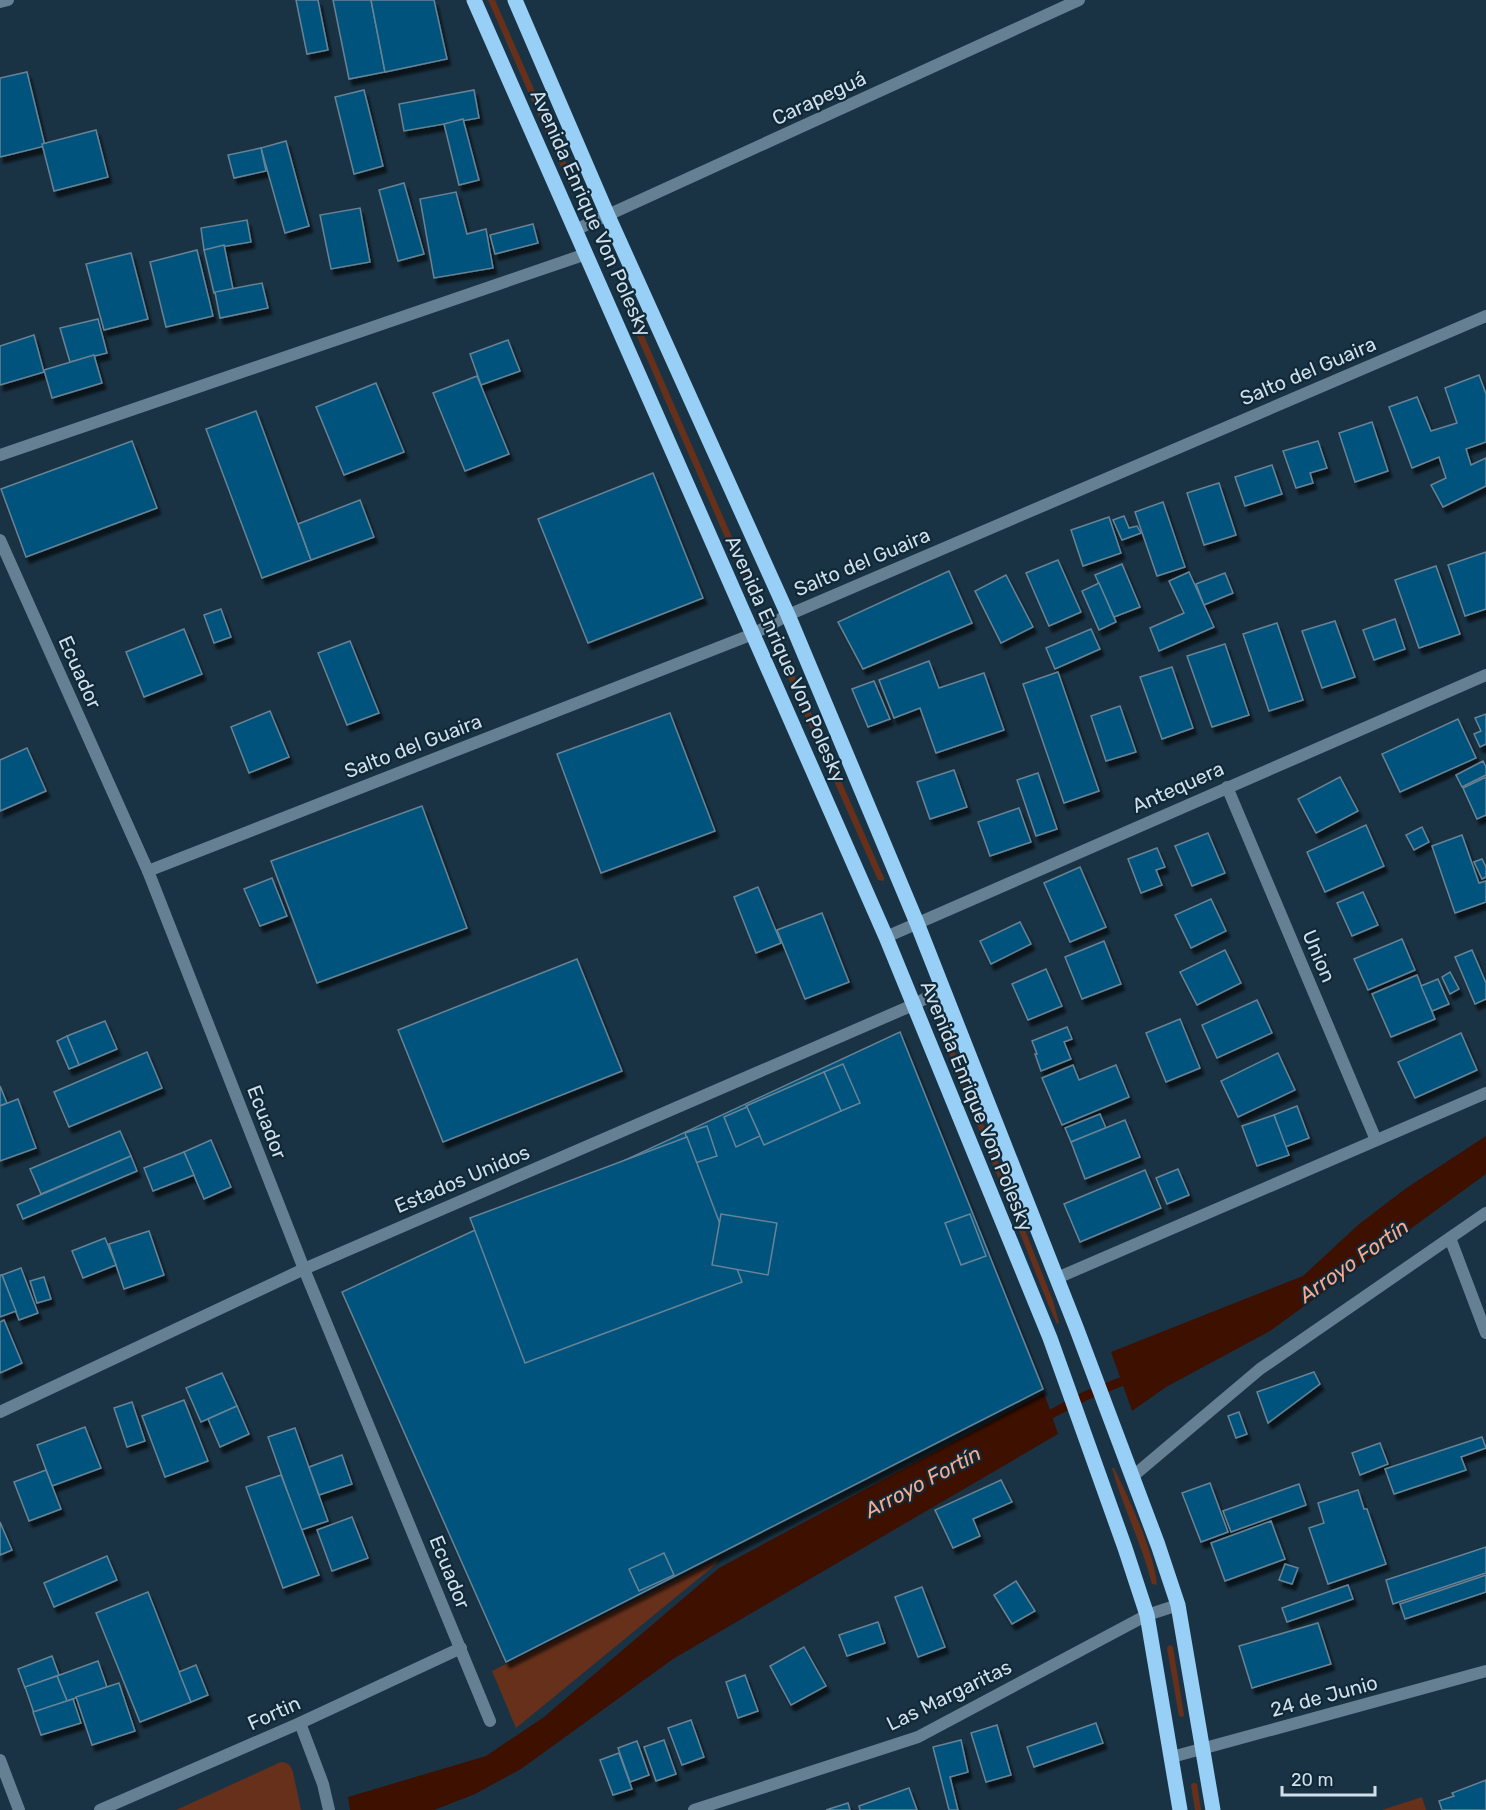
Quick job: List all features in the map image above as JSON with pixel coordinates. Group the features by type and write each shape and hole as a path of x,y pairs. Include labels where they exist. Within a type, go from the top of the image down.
{"main road":[{"name":"Avenida Enrique Von Polesky","path":"474,0 886,937 1050,1338 1148,1616"},
{"name":"Avenida Enrique Von Polesky","path":"515,0 608,216 788,615 917,923 1057,1278 1132,1477"},
{"path":"1132,1477 1178,1605 1213,1810"},
{"path":"1148,1616 1180,1810"}],"street":[{"path":"0,2 8,0"},
{"name":"Carapeguá","path":"575,230 1079,0"},
{"path":"0,455 586,254"},
{"name":"Salto del Guaira","path":"147,872 753,634 788,615 1486,316"},
{"name":"Ecuador","path":"0,540 147,872 304,1269 490,1721"},
{"name":"Antequera","path":"886,937 1486,675"},
{"name":"Union","path":"1227,787 1376,1140"},
{"name":"Estados Unidos","path":"0,1412 304,1269 913,1005 943,989"},
{"path":"1057,1278 1486,1093"},
{"path":"1132,1477 1260,1369 1486,1213"},
{"path":"1450,1238 1486,1333"},
{"name":"Las Margaritas","path":"694,1810 918,1737 1148,1616 1178,1605"},
{"name":"Fortin","path":"100,1810 300,1723 461,1648"},
{"name":"24 de Junio","path":"1172,1757 1486,1671"},
{"path":"300,1723 323,1784 329,1810"},
{"path":"0,1761 20,1810"}],"shaded area":[{"path":"488,0 495,0 574,181 571,185 568,183"},
{"path":"619,290 624,290 755,590 754,593 749,592 618,293"},
{"path":"782,651 884,881 878,880 778,655"},
{"path":"944,1028 1053,1301 1059,1323 1057,1324 941,1033"},
{"path":"1112,1468 1140,1525 1155,1571 1157,1585 1152,1584"},
{"path":"720,1558 715,1565 516,1728 492,1671"},
{"path":"1171,1645 1183,1717 1179,1716 1167,1648"},
{"path":"281,1762 290,1766 292,1770 301,1810 176,1810"},
{"path":"1197,1784 1201,1810 1195,1810 1191,1785"},
{"path":"1422,1797 1426,1810 1382,1810"}],"water":[{"path":"1486,1136 1486,1174 1270,1331 1166,1387 1132,1411 1111,1352 1303,1276 1358,1225 1405,1189"},
{"path":"1044,1393 1058,1434 673,1659 521,1769 475,1794 434,1810 350,1810 348,1797 486,1756 544,1717 719,1568"}],"pier":[{"path":"1110,1350 1133,1414 1129,1412 1109,1353"}],"building":[{"path":"296,0 318,0 328,50 307,54"},
{"path":"333,0 371,0 385,72 349,79"},
{"path":"371,0 434,0 447,59 385,72"},
{"path":"27,72 45,146 0,157 0,78"},
{"path":"364,90 383,166 354,174 335,97"},
{"path":"474,90 479,118 404,131 399,104"},
{"path":"463,119 479,180 459,185 444,124"},
{"path":"96,130 108,177 54,191 42,144"},
{"path":"286,141 309,226 285,233 261,148"},
{"path":"261,148 266,171 234,178 228,155"},
{"path":"404,183 424,254 398,261 379,190"},
{"path":"456,192 467,234 486,229 493,268 434,278 420,199"},
{"path":"360,208 370,262 331,269 320,215"},
{"path":"247,220 251,242 204,250 201,228"},
{"path":"533,224 538,243 495,254 490,235"},
{"path":"224,245 233,289 214,293 204,250"},
{"path":"197,250 213,316 166,327 150,262"},
{"path":"131,253 148,319 104,330 86,264"},
{"path":"262,283 268,308 220,318 215,292"},
{"path":"98,319 107,353 70,362 60,328"},
{"path":"34,335 44,372 0,385 0,346"},
{"path":"508,340 520,371 481,385 470,354"},
{"path":"94,355 102,383 52,398 44,370"},
{"path":"1479,375 1486,394 1486,442 1466,449 1471,465 1486,458 1486,486 1443,507 1431,485 1446,478 1439,457 1412,468 1389,407 1417,397 1431,431 1457,423 1445,388"},
{"path":"477,376 509,454 465,471 433,393"},
{"path":"376,383 404,452 344,475 316,407"},
{"path":"256,411 311,560 262,578 206,429"},
{"path":"1372,422 1388,471 1355,482 1339,433"},
{"path":"132,441 157,508 26,557 1,489"},
{"path":"1318,441 1327,468 1310,473 1313,483 1296,488 1283,451"},
{"path":"1272,465 1282,494 1245,506 1235,477"},
{"path":"653,473 703,598 588,643 538,519"},
{"path":"1219,483 1236,535 1204,545 1187,493"},
{"path":"360,500 374,537 311,560 298,524"},
{"path":"1163,502 1185,567 1157,576 1135,512"},
{"path":"1124,516 1129,528 1137,526 1141,533 1122,540 1113,520"},
{"path":"1109,517 1121,553 1083,566 1071,530"},
{"path":"1486,552 1486,609 1465,616 1448,565"},
{"path":"1058,560 1081,612 1049,626 1026,573"},
{"path":"1122,564 1140,607 1114,617 1095,575"},
{"path":"1436,566 1460,634 1419,648 1395,580"},
{"path":"949,571 972,623 863,669 838,622"},
{"path":"1189,572 1214,627 1159,651 1150,628 1184,613 1169,581"},
{"path":"1225,573 1233,593 1204,605 1196,584"},
{"path":"1006,575 1033,627 1001,643 975,591"},
{"path":"1099,583 1116,622 1099,630 1082,591"},
{"path":"221,609 231,637 214,643 204,615"},
{"path":"1395,619 1405,649 1374,660 1363,630"},
{"path":"1335,621 1355,677 1322,688 1302,631"},
{"path":"1277,623 1303,700 1269,711 1243,634"},
{"path":"184,629 202,674 144,697 126,652"},
{"path":"1091,629 1100,649 1055,669 1046,648"},
{"path":"350,641 379,713 347,725 318,653"},
{"path":"1225,644 1249,715 1212,727 1187,656"},
{"path":"929,661 939,688 984,673 1004,730 936,753 920,708 894,718 879,680"},
{"path":"1172,667 1193,728 1162,739 1140,677"},
{"path":"1058,672 1099,791 1064,803 1023,684"},
{"path":"874,681 890,719 868,727 852,689"},
{"path":"1120,706 1136,752 1106,761 1091,716"},
{"path":"270,711 289,757 249,773 231,727"},
{"path":"670,713 715,831 601,873 557,754"},
{"path":"1486,714 1486,744 1480,747 1474,734 1481,731 1475,718"},
{"path":"1458,719 1476,758 1400,792 1382,754"},
{"path":"27,748 46,791 0,811 0,760"},
{"path":"1483,761 1486,775 1462,787 1456,775"},
{"path":"954,770 967,807 930,819 917,782"},
{"path":"1038,773 1057,829 1036,836 1017,780"},
{"path":"1340,777 1358,811 1316,833 1298,799"},
{"path":"1486,777 1486,815 1477,819 1463,788"},
{"path":"422,806 467,928 317,983 271,861"},
{"path":"1019,808 1031,842 990,856 978,822"},
{"path":"1366,825 1384,866 1325,892 1307,852"},
{"path":"1422,827 1429,842 1414,850 1406,835"},
{"path":"1208,833 1225,873 1192,886 1175,846"},
{"path":"1462,835 1479,883 1486,881 1486,902 1455,913 1432,846"},
{"path":"1157,848 1165,867 1156,870 1162,885 1141,893 1128,859"},
{"path":"1482,859 1486,867 1486,877 1482,879 1474,862"},
{"path":"1080,867 1106,927 1070,942 1044,883"},
{"path":"272,878 287,916 260,926 244,889"},
{"path":"758,887 781,943 756,953 734,897"},
{"path":"1363,892 1378,925 1352,936 1337,903"},
{"path":"1211,899 1226,931 1191,948 1175,915"},
{"path":"822,913 849,982 805,999 777,930"},
{"path":"1020,922 1031,944 991,964 980,941"},
{"path":"1402,939 1415,970 1368,990 1354,959"},
{"path":"1104,941 1121,984 1082,999 1065,957"},
{"path":"1225,950 1241,983 1197,1005 1180,972"},
{"path":"1472,950 1486,983 1486,999 1475,1004 1455,957"},
{"path":"577,959 622,1071 443,1142 398,1030"},
{"path":"1046,969 1062,1006 1028,1020 1012,984"},
{"path":"1450,972 1459,989 1450,994 1442,977"},
{"path":"1417,975 1435,1019 1391,1037 1372,994"},
{"path":"1438,979 1449,1004 1432,1011 1421,986"},
{"path":"1257,1000 1272,1033 1217,1058 1202,1025"},
{"path":"1180,1019 1200,1068 1166,1082 1146,1033"},
{"path":"105,1021 117,1049 79,1065 67,1036"},
{"path":"1067,1027 1072,1039 1064,1042 1071,1059 1041,1071 1032,1041"},
{"path":"900,1032 1043,1389 506,1662 342,1292"},
{"path":"1461,1033 1477,1070 1415,1098 1398,1062"},
{"path":"67,1036 79,1065 69,1069 57,1041"},
{"path":"147,1052 162,1088 69,1127 54,1092"},
{"path":"1278,1053 1295,1090 1238,1117 1221,1081"},
{"path":"843,1064 860,1103 841,1111 824,1072"},
{"path":"1073,1065 1079,1080 1116,1065 1129,1097 1062,1125 1042,1078"},
{"path":"824,1072 841,1111 764,1145 746,1106"},
{"path":"0,1086 7,1103 0,1106"},
{"path":"18,1099 36,1148 0,1161 0,1106"},
{"path":"1297,1106 1309,1138 1285,1147 1274,1115"},
{"path":"747,1107 760,1136 736,1147 724,1117"},
{"path":"1100,1114 1106,1128 1071,1142 1065,1128"},
{"path":"1274,1115 1289,1155 1257,1166 1242,1126"},
{"path":"1125,1120 1140,1157 1085,1179 1071,1142"},
{"path":"707,1126 717,1156 695,1163 685,1133"},
{"path":"120,1131 131,1156 41,1194 30,1169"},
{"path":"687,1137 742,1282 525,1363 470,1218"},
{"path":"211,1140 231,1187 204,1199 184,1152"},
{"path":"184,1152 194,1175 153,1191 144,1168"},
{"path":"131,1156 137,1171 23,1219 17,1205"},
{"path":"1178,1169 1189,1195 1167,1204 1156,1178"},
{"path":"1145,1170 1161,1208 1080,1242 1064,1204"},
{"path":"721,1214 777,1223 768,1275 712,1265"},
{"path":"970,1214 986,1256 961,1265 945,1223"},
{"path":"149,1231 164,1275 124,1289 109,1244"},
{"path":"105,1238 116,1265 83,1278 72,1251"},
{"path":"21,1268 38,1313 19,1320 2,1275"},
{"path":"0,1275 2,1275 16,1311 0,1317"},
{"path":"44,1277 51,1299 37,1303 30,1281"},
{"path":"4,1320 22,1363 0,1373 0,1322"},
{"path":"1314,1372 1320,1384 1268,1423 1257,1392"},
{"path":"222,1373 237,1406 201,1422 186,1388"},
{"path":"184,1400 208,1461 165,1477 142,1416"},
{"path":"132,1402 145,1441 127,1447 114,1408"},
{"path":"237,1406 249,1434 220,1447 208,1419"},
{"path":"1239,1412 1247,1434 1236,1438 1228,1416"},
{"path":"85,1427 101,1468 52,1486 37,1445"},
{"path":"295,1428 328,1521 301,1530 268,1437"},
{"path":"1482,1437 1486,1448 1461,1457 1466,1470 1394,1494 1385,1469"},
{"path":"1380,1443 1388,1464 1360,1475 1352,1453"},
{"path":"342,1455 352,1484 319,1495 309,1467"},
{"path":"46,1470 61,1509 29,1521 14,1482"},
{"path":"281,1475 319,1575 283,1588 246,1487"},
{"path":"1001,1480 1012,1502 973,1519 980,1536 953,1548 935,1510"},
{"path":"1210,1483 1228,1532 1201,1542 1182,1493"},
{"path":"1299,1484 1306,1505 1231,1532 1223,1511"},
{"path":"1358,1490 1386,1564 1328,1584 1309,1528 1324,1523 1318,1503"},
{"path":"352,1517 368,1558 332,1571 317,1530"},
{"path":"1271,1521 1285,1559 1225,1581 1211,1543"},
{"path":"0,1522 12,1550 0,1555"},
{"path":"1486,1547 1486,1573 1393,1604 1386,1580"},
{"path":"664,1553 674,1575 639,1591 629,1569"},
{"path":"107,1556 117,1580 54,1607 44,1583"},
{"path":"1285,1564 1298,1568 1292,1584 1279,1580"},
{"path":"1486,1575 1486,1592 1405,1619 1400,1604"},
{"path":"1016,1581 1035,1611 1012,1624 994,1595"},
{"path":"1348,1585 1353,1599 1287,1622 1282,1608"},
{"path":"922,1587 945,1647 918,1657 895,1597"},
{"path":"148,1592 191,1702 140,1722 96,1613"},
{"path":"878,1622 885,1643 847,1656 839,1635"},
{"path":"1318,1623 1331,1664 1252,1688 1239,1646"},
{"path":"804,1647 826,1686 791,1705 770,1666"},
{"path":"52,1656 59,1675 25,1688 18,1669"},
{"path":"98,1661 107,1687 67,1701 57,1676"},
{"path":"196,1665 208,1695 191,1702 179,1672"},
{"path":"745,1675 758,1711 738,1718 726,1682"},
{"path":"57,1676 67,1701 34,1713 25,1687"},
{"path":"119,1683 135,1731 92,1745 76,1697"},
{"path":"73,1699 81,1723 41,1735 33,1712"},
{"path":"691,1720 704,1757 682,1765 668,1728"},
{"path":"1096,1723 1103,1743 1034,1767 1027,1747"},
{"path":"997,1725 1011,1775 986,1782 971,1733"},
{"path":"664,1740 676,1774 656,1781 644,1747"},
{"path":"961,1740 968,1772 950,1777 958,1810 949,1810 933,1747"},
{"path":"637,1741 649,1775 630,1782 618,1748"},
{"path":"619,1753 632,1789 613,1795 600,1760"},
{"path":"1486,1780 1486,1810 1442,1810 1439,1801 1454,1796 1452,1793"},
{"path":"909,1788 917,1810 860,1810 859,1806"},
{"path":"848,1803 850,1810 826,1810"}],"waterway":[{"name":"Arroyo Fortín","path":"1042,1419 1085,1396 1133,1377"}]}
